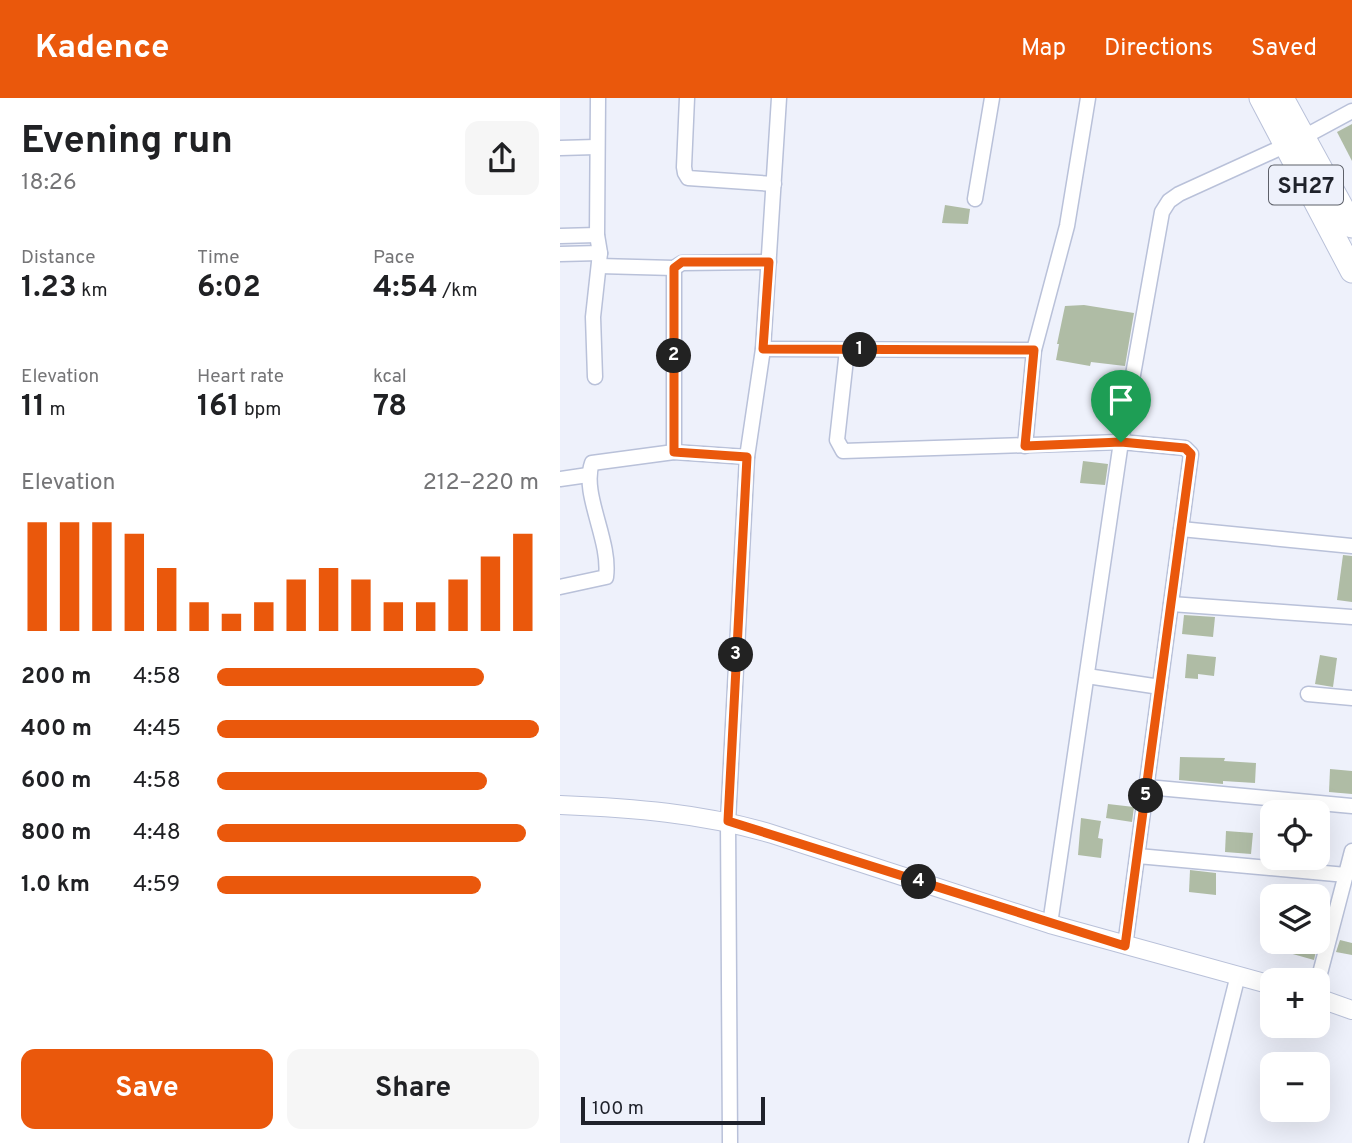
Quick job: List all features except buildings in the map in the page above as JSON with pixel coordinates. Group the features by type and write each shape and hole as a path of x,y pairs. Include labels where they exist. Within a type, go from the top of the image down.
{"main road":[{"name":"SH27","path":"1261,98 1293,142 1352,271"},
{"path":"1282,98 1293,142 1352,226"}],"street":[{"path":"595,377 593,317 600,259 597,235 597,98"},
{"path":"687,98 684,167 688,178 774,184"},
{"path":"730,1143 728,821 747,457 763,349 779,98"},
{"path":"975,199 992,98"},
{"path":"1025,446 1034,350 1067,226 1088,98"},
{"path":"1050,924 1121,442 1162,212 1179,194 1293,142 1352,111"},
{"path":"560,148 596,147"},
{"path":"560,236 597,235"},
{"path":"560,254 674,268 682,262 769,262"},
{"path":"674,268 674,452"},
{"path":"763,349 1034,350"},
{"path":"846,350 836,440 843,451 1121,442 1185,448 1190,451 1125,946"},
{"path":"560,587 606,577 608,565 605,542 587,475 592,463 674,452 747,457"},
{"path":"560,479 587,475"},
{"path":"1181,529 1352,546"},
{"path":"1171,604 1352,617"},
{"path":"1087,676 1160,687"},
{"path":"1308,694 1352,698"},
{"path":"1147,788 1352,806"},
{"path":"560,805 658,810 728,821 1050,924 1260,981"},
{"path":"1321,968 1352,851"},
{"path":"1138,856 1346,875"},
{"path":"1196,1143 1238,975"},
{"path":"1330,1002 1352,1010"}],"route":[{"path":"682,262 769,262 763,349 1034,350 1025,446 1121,442 1185,448 1191,454 1125,946 728,821 747,457 674,452 674,268 682,262"}]}
